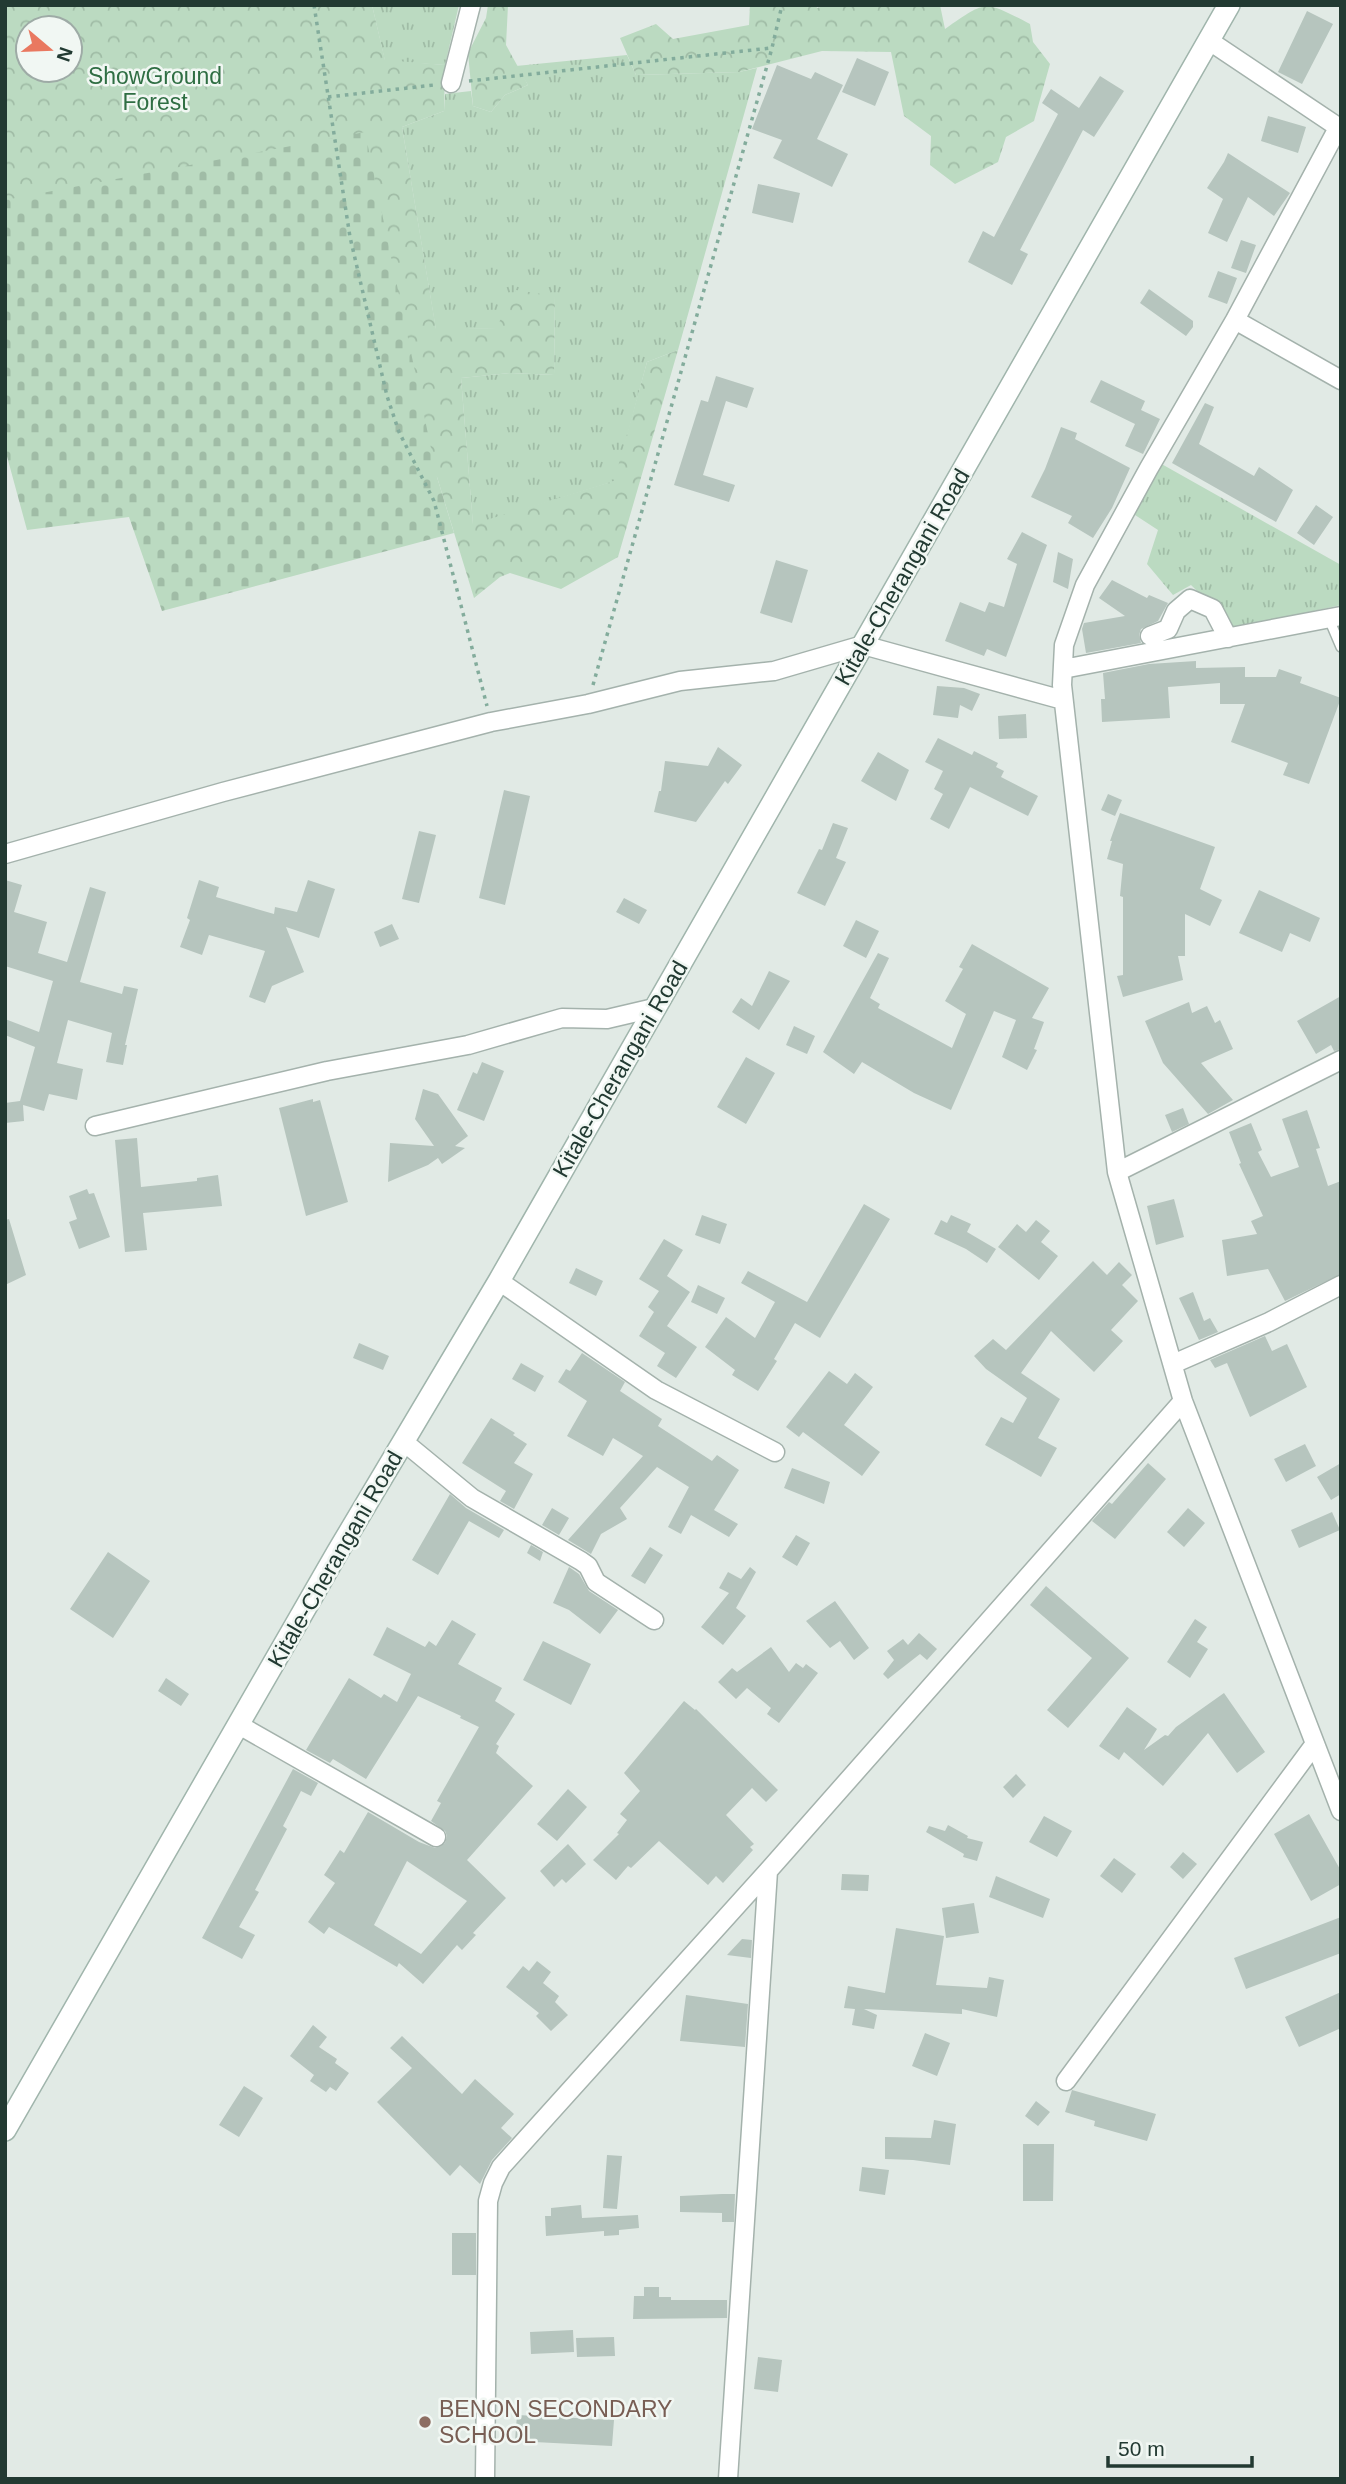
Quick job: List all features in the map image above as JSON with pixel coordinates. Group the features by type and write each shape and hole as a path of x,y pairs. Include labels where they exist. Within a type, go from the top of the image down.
{"main road":[{"name":"Kitale-Cherangani Road","path":"5,2130 337,1553 499,1281 1229,5"}],"street":[{"path":"452,83 471,5"},
{"path":"1208,40 1339,128 1235,320 1085,585 1064,645 1063,700 1117,1171 1183,1401 1314,1745 1333,1770 1341,1811"},
{"path":"1235,320 1341,380"},
{"path":"1150,636 1168,629 1176,611 1190,599 1213,609 1228,638"},
{"path":"1063,669 1335,617"},
{"path":"5,853 223,792 491,722 588,704 680,681 774,671 863,645 1063,700"},
{"path":"95,1126 327,1072 468,1045 562,1018 607,1019 654,1009"},
{"path":"1117,1171 1341,1060"},
{"path":"499,1281 656,1390 775,1452"},
{"path":"1172,1363 1269,1322 1341,1285"},
{"path":"485,2479 488,2201 492,2183 501,2167 768,1871 1183,1401"},
{"path":"404,1442 472,1498 581,1561 588,1566 596,1582 654,1620"},
{"path":"239,1725 436,1837"},
{"path":"1066,2081 1314,1745"},
{"path":"728,2479 768,1871"}],"lane":[{"path":"1335,617 1341,648"}],"path":[{"path":"314,5 350,237 387,397 399,432 434,501 491,722"},
{"path":"588,704 782,5"},
{"path":"328,97 772,48"}],"green space":[{"name":"ShowGround Forest","path":"5,5 372,5 385,60 445,65 444,111 402,127 436,329 496,328 516,290 555,296 554,375 510,373 461,378 473,524 614,481 647,362 678,350 618,557 561,589 510,573 500,577 474,598 437,477 5,201"},
{"path":"372,5 459,5 445,65 385,61"},
{"path":"488,5 508,5 506,45 528,85 505,95 491,112 473,106 468,53 486,18"},
{"path":"750,5 815,5 817,8 827,5 940,5 945,29 978,8 994,7 1030,24 1033,42 1050,64 1034,121 1006,137 998,162 955,184 930,165 931,136 904,116 891,52 822,51 739,72 636,75 620,38 656,24 673,39 749,25"},
{"path":"627,55 636,75 739,72 757,68 678,350 647,362 615,481 473,525 461,378 510,373 554,375 555,296 497,328 436,330 402,127 444,111 445,94 471,91 473,106 491,112 505,95 528,85 516,66"},
{"path":"365,132 437,477 454,533 162,611 129,517 27,530 5,449 5,200"},
{"path":"1158,462 1341,565 1341,605 1235,628 1191,585 1173,595 1147,564 1158,530 1135,515"}],"building":[{"path":"1307,11 1333,24 1302,84 1278,72"},
{"path":"857,58 889,72 875,106 842,92"},
{"path":"777,65 811,79 815,72 843,85 817,139 848,154 832,187 773,158 782,140 752,129"},
{"path":"1100,76 1124,91 1094,137 1083,130 1020,250 1028,254 1012,285 968,262 983,231 994,237 1058,114 1042,103 1051,89 1079,108"},
{"path":"1268,116 1306,127 1298,153 1261,141"},
{"path":"1228,153 1290,193 1274,216 1248,197 1227,242 1208,233 1223,199 1207,188"},
{"path":"758,184 800,193 793,223 752,213"},
{"path":"1241,240 1256,245 1246,273 1231,268"},
{"path":"1218,271 1237,278 1227,304 1208,297"},
{"path":"1149,289 1193,321 1193,327 1186,336 1140,303"},
{"path":"716,376 754,388 747,408 726,401 703,475 735,485 729,502 674,485 701,400 708,402"},
{"path":"1101,380 1145,401 1141,410 1160,419 1143,454 1125,446 1135,424 1090,402"},
{"path":"1205,403 1214,407 1199,444 1254,476 1259,467 1293,490 1276,522 1172,463"},
{"path":"1061,427 1077,433 1075,439 1130,468 1112,508 1093,538 1068,523 1072,516 1031,497"},
{"path":"1316,505 1333,517 1314,545 1297,533"},
{"path":"1022,532 1047,545 1006,657 987,649 984,656 945,641 960,602 985,612 989,602 1004,607 1017,564 1007,559"},
{"path":"1058,552 1073,559 1068,589 1053,582"},
{"path":"776,560 808,570 792,623 760,613"},
{"path":"1112,580 1147,598 1149,595 1168,603 1158,621 1141,629 1141,643 1086,653 1082,629 1084,623 1125,616 1099,598"},
{"path":"1196,661 1196,668 1245,667 1245,677 1276,677 1279,669 1302,677 1300,683 1341,698 1309,784 1283,775 1288,763 1231,742 1245,704 1220,704 1220,683 1168,687 1170,718 1102,722 1101,699 1105,699 1103,673 1149,664"},
{"path":"937,686 964,688 980,694 972,711 960,705 958,718 933,715"},
{"path":"1026,714 1027,738 999,739 998,716"},
{"path":"938,738 972,755 974,751 998,763 996,767 1004,771 1001,777 1038,796 1028,816 970,787 949,829 930,819 943,794 934,789 943,771 925,762"},
{"path":"718,747 742,765 728,784 725,781 696,822 654,812 661,791 665,761 708,766"},
{"path":"878,752 909,770 896,801 861,781"},
{"path":"504,790 530,796 505,905 479,898"},
{"path":"1108,794 1122,800 1115,816 1101,810"},
{"path":"1120,813 1215,847 1200,889 1222,900 1210,926 1185,914 1185,956 1178,956 1183,980 1123,997 1117,976 1123,975 1123,897 1120,896 1123,864 1107,859"},
{"path":"833,823 848,828 836,858 846,862 825,906 797,893 819,849 822,850"},
{"path":"419,831 436,835 419,903 402,899"},
{"path":"5,880 22,885 14,912 47,922 38,953 67,962 90,887 106,892 80,982 122,994 124,986 138,989 123,1065 106,1062 112,1033 68,1020 57,1063 83,1069 77,1100 49,1094 44,1111 23,1105 24,1121 5,1123 5,1103 20,1101 35,1047 5,1035 5,1019 39,1032 53,981 5,966"},
{"path":"199,880 219,887 216,897 274,914 275,907 297,912 308,880 335,889 319,938 286,927 304,972 272,986 265,1003 249,997 265,951 209,935 202,955 180,947 190,920 187,918"},
{"path":"1259,890 1320,918 1310,942 1290,933 1282,952 1239,933"},
{"path":"624,898 647,910 639,924 616,912"},
{"path":"856,920 879,931 866,958 843,946"},
{"path":"392,924 399,939 380,947 374,932"},
{"path":"972,944 1049,988 1032,1018 1044,1022 1034,1049 1037,1050 1027,1070 1002,1057 1016,1020 994,1011 951,1110 914,1093 862,1062 854,1074 823,1052 878,953 889,958 870,998 880,1004 878,1008 952,1048 966,1014 945,1001 963,969 959,967"},
{"path":"769,971 790,981 759,1030 732,1012 741,998 752,1006"},
{"path":"1341,996 1341,1049 1334,1051 1331,1045 1316,1054 1297,1021"},
{"path":"1189,1002 1192,1013 1207,1006 1215,1023 1220,1020 1233,1049 1201,1063 1233,1100 1208,1114 1163,1063 1145,1021"},
{"path":"794,1026 815,1036 807,1054 786,1045"},
{"path":"746,1057 775,1073 746,1124 717,1107"},
{"path":"482,1062 504,1071 484,1121 457,1110 473,1072 477,1074"},
{"path":"423,1089 438,1094 468,1136 455,1146 465,1148 442,1164 438,1158 388,1182 390,1143 434,1146 415,1119"},
{"path":"313,1099 313,1102 320,1100 348,1202 306,1216 279,1108"},
{"path":"1183,1108 1189,1124 1172,1132 1165,1115"},
{"path":"1307,1110 1320,1148 1316,1149 1328,1186 1341,1181 1341,1274 1285,1301 1268,1269 1227,1276 1222,1240 1257,1234 1251,1221 1263,1216 1239,1164 1241,1163 1229,1132 1251,1123 1262,1150 1258,1152 1271,1177 1299,1167 1282,1119"},
{"path":"137,1138 141,1187 197,1181 197,1178 218,1175 222,1206 143,1213 147,1250 125,1252 115,1140"},
{"path":"87,1189 89,1194 94,1193 110,1237 79,1249 69,1222 77,1219 69,1196"},
{"path":"1174,1199 1184,1237 1156,1245 1147,1206"},
{"path":"864,1204 890,1219 820,1338 795,1323 774,1359 777,1361 758,1391 732,1375 735,1370 705,1347 726,1317 755,1338 775,1302 741,1283 748,1271 807,1302"},
{"path":"702,1215 727,1224 720,1244 695,1235"},
{"path":"951,1215 971,1224 967,1232 996,1249 987,1263 966,1249 934,1234 941,1220 947,1223"},
{"path":"9,1219 26,1275 5,1285 5,1220"},
{"path":"1036,1220 1050,1231 1041,1242 1058,1256 1039,1280 998,1247 1017,1224 1026,1232"},
{"path":"664,1239 683,1250 667,1276 690,1292 667,1326 697,1347 676,1378 657,1366 665,1353 639,1336 654,1312 648,1307 659,1291 639,1279"},
{"path":"1093,1261 1107,1275 1119,1262 1132,1275 1122,1285 1138,1301 1111,1330 1123,1341 1094,1372 1051,1331 1021,1373 1060,1399 1038,1438 1057,1448 1041,1477 985,1445 1001,1417 1013,1423 1027,1398 986,1369 974,1356 993,1339 1006,1350"},
{"path":"576,1268 603,1281 596,1296 569,1283"},
{"path":"698,1285 725,1298 717,1314 691,1302"},
{"path":"1193,1292 1204,1321 1210,1318 1218,1332 1199,1340 1179,1298"},
{"path":"1265,1336 1272,1351 1287,1344 1307,1387 1250,1417 1227,1363 1215,1368 1210,1360"},
{"path":"359,1343 389,1356 383,1370 353,1358"},
{"path":"582,1353 625,1382 620,1391 662,1419 658,1426 712,1461 717,1455 739,1470 714,1510 738,1524 729,1537 691,1515 681,1534 668,1527 689,1487 657,1467 620,1508 627,1519 601,1534 591,1554 568,1540 643,1456 613,1438 603,1456 567,1436 587,1401 558,1382 566,1369 570,1371"},
{"path":"521,1363 544,1376 535,1392 512,1379"},
{"path":"829,1371 847,1384 855,1373 873,1387 844,1425 880,1452 862,1476 803,1432 799,1437 786,1427"},
{"path":"491,1418 527,1444 514,1463 533,1474 514,1509 500,1501 506,1491 462,1463"},
{"path":"1305,1444 1316,1466 1286,1482 1274,1459"},
{"path":"1148,1463 1166,1479 1115,1539 1092,1521 1109,1502 1112,1504"},
{"path":"1341,1463 1341,1494 1331,1500 1317,1477"},
{"path":"792,1468 830,1482 824,1504 784,1488"},
{"path":"450,1494 466,1508 504,1530 499,1538 469,1521 438,1575 412,1560"},
{"path":"552,1508 569,1518 559,1535 542,1525"},
{"path":"1188,1508 1205,1523 1184,1547 1167,1532"},
{"path":"1332,1512 1340,1530 1299,1548 1291,1530"},
{"path":"796,1535 810,1543 797,1566 782,1557"},
{"path":"531,1545 543,1552 540,1561 527,1553"},
{"path":"650,1547 663,1555 645,1584 631,1576"},
{"path":"108,1552 150,1581 113,1638 70,1609"},
{"path":"569,1567 579,1574 589,1591 618,1610 600,1634 569,1610 553,1603"},
{"path":"750,1567 756,1572 736,1608 746,1616 723,1645 701,1627 729,1593 719,1588 728,1572 741,1579"},
{"path":"1046,1586 1129,1658 1068,1728 1047,1710 1092,1658 1030,1605"},
{"path":"835,1601 869,1648 854,1660 840,1641 830,1648 806,1621"},
{"path":"1195,1619 1207,1627 1197,1642 1208,1649 1190,1678 1167,1662"},
{"path":"452,1620 476,1634 458,1664 502,1688 495,1701 515,1714 496,1744 499,1746 496,1753 533,1786 467,1860 506,1898 473,1933 476,1935 462,1950 457,1945 423,1984 399,1963 397,1967 329,1927 324,1934 308,1922 335,1883 324,1875 340,1850 344,1853 368,1812 419,1842 435,1848 445,1843 445,1831 431,1821 441,1803 437,1801 479,1727 418,1696 366,1779 333,1759 330,1763 306,1750 349,1678 381,1698 384,1694 397,1702 411,1674 373,1655 387,1627 425,1647 429,1641 436,1646","holes":["407,1861 467,1901 421,1954 374,1925"]},
{"path":"919,1633 937,1649 927,1660 920,1654 888,1679 883,1674 894,1660 887,1651 903,1639 908,1645"},
{"path":"543,1641 591,1664 571,1705 523,1680"},
{"path":"771,1647 789,1672 796,1663 803,1668 806,1664 818,1673 779,1723 767,1714 771,1708 747,1688 736,1699 718,1682 732,1668 737,1672"},
{"path":"166,1678 189,1694 181,1706 158,1691"},
{"path":"1224,1693 1265,1752 1237,1773 1208,1733 1163,1786 1124,1752 1119,1760 1099,1746 1127,1707 1157,1729 1144,1750 1165,1735 1168,1736 1176,1727"},
{"path":"684,1701 696,1709 778,1790 766,1802 752,1788 726,1815 754,1844 750,1847 753,1850 723,1883 716,1876 708,1885 659,1841 631,1868 628,1866 616,1880 593,1860 619,1834 617,1833 627,1820 620,1814 640,1791 624,1773"},
{"path":"293,1769 318,1783 311,1796 301,1791 283,1826 287,1829 255,1890 259,1892 239,1927 255,1935 242,1959 202,1938"},
{"path":"1016,1774 1026,1785 1013,1798 1003,1787"},
{"path":"568,1789 587,1807 557,1841 537,1824"},
{"path":"1309,1814 1341,1871 1341,1884 1311,1901 1274,1834"},
{"path":"1044,1816 1072,1831 1057,1857 1029,1842"},
{"path":"948,1825 968,1836 967,1838 983,1842 977,1861 963,1857 964,1854 926,1832 929,1826 945,1831"},
{"path":"568,1844 586,1864 566,1883 562,1879 554,1887 540,1871"},
{"path":"1183,1852 1197,1864 1183,1879 1170,1867"},
{"path":"1114,1858 1136,1874 1122,1893 1100,1876"},
{"path":"842,1874 869,1875 868,1891 841,1890"},
{"path":"996,1876 1050,1899 1043,1918 989,1897"},
{"path":"974,1903 979,1933 946,1938 942,1908"},
{"path":"1341,1917 1341,1953 1246,1989 1234,1958"},
{"path":"896,1928 944,1936 936,1985 987,1988 989,1977 1004,1980 997,2017 962,2009 962,2014 864,2009 877,2015 874,2029 852,2025 855,2009 844,2008 848,1986 885,1993"},
{"path":"742,1939 752,1940 751,1958 727,1955"},
{"path":"537,1961 551,1972 543,1983 559,1996 555,2002 568,2015 551,2031 536,2016 539,2013 506,1987 523,1966 529,1971"},
{"path":"1341,1992 1341,2028 1299,2047 1285,2017"},
{"path":"686,1995 748,2004 745,2047 680,2041"},
{"path":"313,2025 327,2037 319,2047 337,2059 335,2063 349,2073 336,2091 330,2087 326,2092 310,2081 314,2075 290,2056"},
{"path":"925,2033 950,2043 937,2076 912,2066"},
{"path":"402,2036 462,2094 475,2079 514,2114 501,2128 512,2138 492,2160 480,2184 460,2165 450,2176 377,2102 412,2068 390,2048"},
{"path":"244,2086 263,2098 239,2137 219,2125"},
{"path":"1072,2090 1156,2114 1147,2141 1094,2126 1095,2121 1065,2112"},
{"path":"1036,2101 1050,2112 1038,2126 1025,2116"},
{"path":"934,2120 956,2124 950,2165 885,2159 885,2137 931,2138"},
{"path":"1023,2144 1054,2144 1053,2201 1023,2201"},
{"path":"607,2155 622,2156 617,2209 603,2208"},
{"path":"862,2167 889,2170 885,2195 859,2191"},
{"path":"735,2194 734,2222 722,2222 722,2213 680,2212 680,2196"},
{"path":"581,2205 582,2218 638,2215 639,2228 619,2230 619,2235 604,2236 604,2231 546,2236 545,2216 551,2216 551,2208"},
{"path":"452,2233 476,2233 476,2275 452,2275"},
{"path":"644,2287 659,2287 659,2297 671,2297 671,2300 727,2300 727,2318 633,2319 634,2296 644,2296"},
{"path":"573,2330 574,2352 531,2354 530,2332"},
{"path":"614,2337 615,2356 577,2357 576,2338"},
{"path":"758,2357 782,2360 778,2392 754,2389"},
{"path":"517,2415 614,2420 612,2446 515,2441"}],"place":[{"name":"BENON SECONDARY SCHOOL","path":"425,2422"}]}
